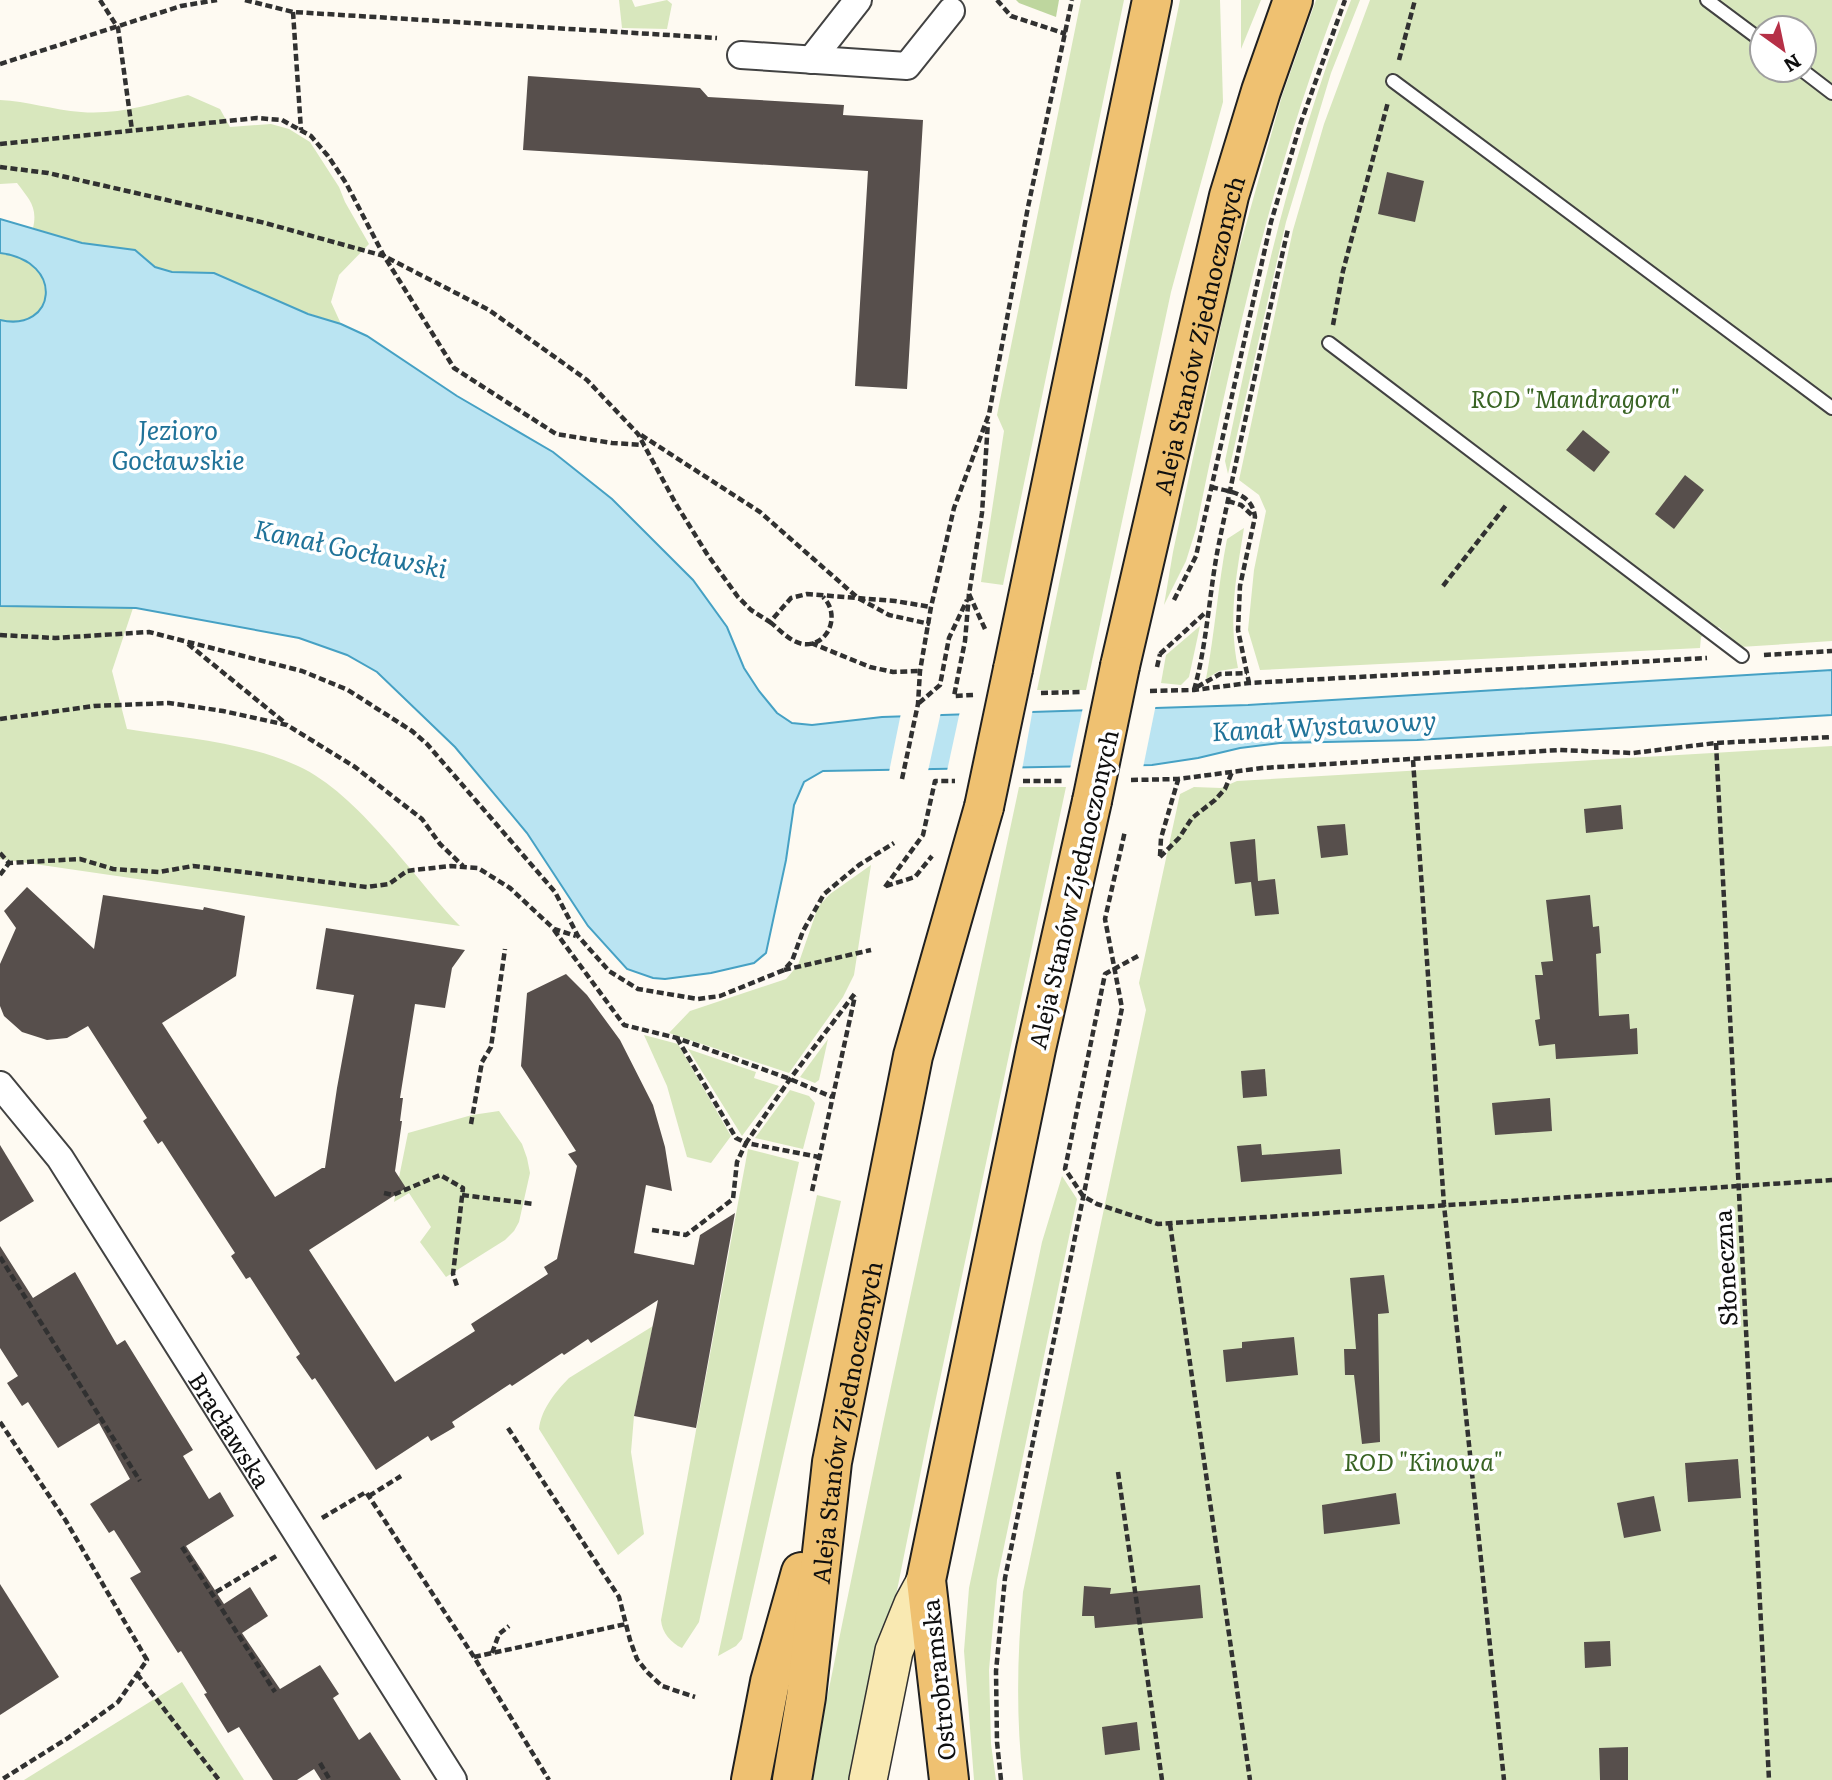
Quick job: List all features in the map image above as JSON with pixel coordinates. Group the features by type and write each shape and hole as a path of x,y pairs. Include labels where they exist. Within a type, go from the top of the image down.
{"main road":[{"name":"Aleja Stanów Zjednoczonych","path":"792,1780 806,1697 832,1462 914,1056 984,807 1024,681 1152,0"},
{"name":"Aleja Stanów Zjednoczonych","path":"867,1780 894,1651 926,1580 1036,1049 1092,801 1130,679 1229,196 1261,91 1293,0"},
{"path":"751,1780 770,1682 832,1462"},
{"name":"Ostrobramska","path":"926,1580 949,1780"}],"street":[{"path":"811,60 858,0"},
{"path":"741,55 907,66 951,11"},
{"name":"Bracławska","path":"0,1085 60,1158 453,1780"}],"lane":[{"path":"1707,0 1748,31"},
{"path":"1394,81 1832,408"},
{"path":"1818,82 1832,93"},
{"path":"1329,343 1742,656"}],"path":[{"path":"100,0 118,28 132,130"},
{"path":"0,64 181,6 218,0"},
{"path":"245,0 293,12 720,39"},
{"path":"997,0 1011,16 1066,34"},
{"path":"981,695 954,696 965,641 969,594 982,513 989,414 1028,206 1072,0"},
{"path":"1171,606 1196,556 1271,222 1300,122 1345,0"},
{"path":"1329,343 1343,271 1415,0"},
{"path":"293,12 301,131"},
{"path":"0,144 257,118 282,120 311,136 328,156 346,183 384,256 454,368 556,434 644,445"},
{"path":"0,167 48,173 265,223 384,256 489,310 587,380 638,434 760,512 858,598 889,615 930,624"},
{"path":"1194,690 1230,491 1288,229"},
{"path":"902,779 918,704 920,671 932,607 954,508 989,414"},
{"path":"638,434 707,554 738,597 751,610 794,641 811,643 870,667 893,672 920,671"},
{"path":"1211,487 1240,494 1254,508 1255,517 1240,597 1238,630 1249,683"},
{"path":"1443,586 1520,487"},
{"path":"1228,501 1241,505 1255,517"},
{"path":"770,622 792,598 807,594 932,607"},
{"path":"969,594 986,631"},
{"path":"918,704 940,685 949,638 969,594"},
{"path":"811,643 826,636 832,621 831,607 822,597"},
{"path":"1162,642 1160,654 1207,611"},
{"path":"0,635 55,638 149,632 302,671 348,690 412,731 427,744 555,892 578,936 609,971 638,989 698,999 720,996 784,970 871,950"},
{"path":"184,642 287,724 355,767 422,819 440,844 464,866"},
{"path":"1130,679 1194,690 1249,683 1832,650"},
{"path":"1194,690 1220,674 1247,673"},
{"path":"1024,681 1087,692"},
{"path":"0,719 94,706 169,704 223,711 287,724"},
{"path":"1199,776 1262,768 1560,751 1633,753 1716,743 1832,737"},
{"name":"Słoneczna","path":"1716,743 1769,1780"},
{"path":"1413,761 1444,1205 1504,1780"},
{"path":"1178,779 1161,838 1160,857 1179,838 1192,818 1225,789 1232,772"},
{"path":"933,855 915,877 885,887 923,835 934,788"},
{"path":"1001,1780 997,1742 996,1671 1005,1578 1122,1008 1105,919 1127,821"},
{"path":"784,970 792,961 803,931 824,894 859,865 894,843"},
{"path":"0,853 9,863"},
{"path":"0,875 2,868 9,863 80,859 113,869 159,872 193,866 367,887 388,884 407,871 464,866 478,868 496,878 554,929 624,1025 677,1038 832,1097"},
{"path":"554,929 578,936"},
{"path":"471,1124 482,1062 491,1047 505,949"},
{"path":"1138,956 1105,974 1065,1169 1083,1196 1097,1204 1158,1224 1832,1180"},
{"path":"652,1230 686,1235 733,1199 737,1162 746,1143 790,1079 856,992 812,1191"},
{"path":"677,1038 736,1138 746,1143 819,1157"},
{"path":"384,1193 393,1195 440,1175 463,1188 453,1274 457,1286"},
{"path":"462,1195 534,1204"},
{"path":"1170,1224 1250,1780"},
{"path":"0,1257 141,1481"},
{"path":"0,1422 66,1521 147,1660 118,1702 68,1738 1,1780"},
{"path":"508,1428 619,1597 637,1659 662,1686 695,1697"},
{"path":"1118,1472 1162,1780"},
{"path":"369,1496 401,1476"},
{"path":"326,1525 322,1519 366,1492 474,1657 549,1780"},
{"path":"182,1547 275,1692"},
{"path":"216,1592 279,1554"},
{"path":"474,1657 626,1624"},
{"path":"492,1654 499,1634 509,1626"},
{"path":"137,1674 219,1780"},
{"path":"320,1763 330,1780"}],"green space":[{"path":"619,0 632,0 635,7 667,0 672,4 667,29 622,28"},
{"path":"1016,0 1059,0 1056,17 1019,3"},
{"path":"1081,0 1124,0 1003,585 981,582 1004,431 997,415"},
{"path":"1180,0 1220,0 1223,102 1171,292 1086,690 1037,690"},
{"path":"1241,0 1261,0 1241,49"},
{"path":"1316,0 1338,0 1293,130 1256,262 1196,529 1186,561 1164,605 1231,278 1282,96"},
{"path":"1351,0 1360,0 1331,73 1286,222 1228,474 1225,461 1278,228 1311,113"},
{"name":"ROD \"Mandragora\"","path":"1370,0 1832,0 1832,641 1740,647 1719,627 1701,637 1700,648 1260,670 1248,630 1254,570 1266,511 1259,495 1239,480 1293,230 1324,124"},
{"path":"188,95 220,109 230,127 271,124 289,129 310,142 339,187 369,244 339,275 331,302 341,324 183,272 155,267 135,250 82,243 33,228 33,209 17,183 0,184 0,100 95,113 135,108"},
{"path":"0,253 21,259 36,269 44,281 46,294 42,307 33,316 19,321 0,320"},
{"path":"1244,528 1233,614 1238,668 1219,671 1206,679 1227,539"},
{"path":"0,606 133,608 112,671 127,729 257,751 298,766 321,779 364,816 460,926 0,859"},
{"path":"1200,626 1189,677 1181,685 1161,683 1166,655"},
{"name":"ROD \"Kinowa\"","path":"1832,746 1832,1780 1023,1780 1018,1686 1023,1592 1146,1010 1139,983 1180,794 1194,787 1221,788 1237,781"},
{"path":"1019,787 1066,787 929,1431 859,1780 813,1780 824,1713 883,1424"},
{"path":"871,865 854,975 843,997 789,1073 669,1033 690,1011 786,979 798,965 818,907 830,894"},
{"path":"644,1035 678,1044 731,1136 711,1163 687,1157 667,1086"},
{"path":"828,1039 819,1080 815,1083 800,1077"},
{"path":"688,1049 756,1072 754,1078 779,1086 742,1136"},
{"path":"790,1090 809,1096 815,1103 803,1149 755,1138"},
{"path":"499,1111 522,1144 530,1173 519,1222 505,1240 446,1277 420,1242 431,1227 409,1193 394,1202 408,1133 472,1115"},
{"path":"748,1149 799,1162 699,1622 682,1648 668,1637 661,1620"},
{"path":"1062,1176 1077,1199 997,1580 989,1670 991,1744 996,1780 974,1780 964,1651 969,1588 1042,1242"},
{"path":"817,1195 841,1201 742,1639 736,1646 718,1656"},
{"path":"653,1326 634,1416 631,1452 644,1534 618,1555 539,1429 550,1402 569,1378"},
{"path":"182,1682 244,1780 24,1780"}],"water":[{"name":"Jezioro Gocławskie","path":"0,219 82,243 135,250 155,267 172,272 214,273 308,314 341,324 367,336 457,396 553,452 612,499 693,580 727,627 744,668 759,691 777,713 792,723 812,725 882,717 1248,705 1832,670 1832,715 1417,740 1280,743 1152,765 823,771 804,782 794,805 786,860 766,953 754,963 711,973 653,978 627,969 588,926 527,833 455,747 377,672 347,655 299,638 136,608 0,606 0,320 19,321 33,316 42,307 46,294 44,281 36,269 21,259 0,253"}],"pier":[{"path":"1156,704 1143,768 1070,769 1083,707"},
{"path":"1033,708 1022,770 947,771 960,711"},
{"path":"941,712 928,771 889,772 901,713"}],"building":[{"path":"528,76 700,88 708,97 844,105 843,115 923,120 907,389 855,386 868,171 523,150"},
{"path":"1387,172 1424,181 1415,222 1378,214"},
{"path":"1583,430 1610,452 1594,472 1566,450"},
{"path":"1685,475 1704,490 1674,529 1655,514"},
{"path":"1621,805 1623,829 1586,833 1584,809"},
{"path":"1345,824 1348,855 1321,858 1317,826"},
{"path":"1255,839 1258,881 1275,879 1279,914 1255,916 1251,882 1235,884 1230,842"},
{"path":"27,887 94,949 103,895 203,910 204,907 245,916 236,976 162,1023 275,1197 325,1168 354,995 316,989 326,928 465,950 452,968 445,1008 415,1004 400,1098 403,1098 402,1121 395,1171 406,1188 309,1250 395,1382 475,1331 471,1324 548,1274 544,1267 557,1259 577,1166 568,1154 576,1151 521,1066 527,993 566,974 587,995 620,1040 653,1105 665,1147 672,1191 646,1185 634,1253 694,1265 700,1235 735,1213 696,1428 634,1416 658,1300 591,1343 588,1339 512,1386 510,1384 452,1422 455,1427 431,1441 428,1436 376,1470 315,1378 312,1380 296,1357 300,1354 250,1277 246,1279 231,1256 235,1253 162,1141 158,1144 143,1121 147,1118 88,1026 67,1038 47,1040 22,1032 4,1016 0,1006 0,964 16,928 4,911"},
{"path":"1590,895 1593,927 1599,926 1601,953 1596,954 1599,1016 1629,1014 1630,1029 1637,1028 1638,1054 1556,1059 1555,1044 1539,1046 1535,1020 1540,1019 1535,975 1543,975 1541,962 1553,961 1546,900"},
{"path":"1265,1069 1267,1096 1243,1098 1241,1071"},
{"path":"1550,1098 1552,1131 1495,1135 1492,1103"},
{"path":"1261,1144 1262,1155 1340,1149 1342,1174 1241,1182 1237,1146"},
{"path":"0,1145 34,1201 0,1222"},
{"path":"0,1246 33,1298 75,1272 117,1345 125,1340 193,1450 183,1456 209,1499 220,1492 234,1516 186,1546 224,1604 250,1587 268,1616 242,1633 280,1689 320,1665 339,1694 333,1698 359,1740 370,1732 401,1780 321,1780 314,1769 297,1780 273,1780 239,1727 228,1733 181,1651 178,1653 130,1578 141,1572 114,1530 109,1533 90,1504 130,1479 99,1423 58,1448 28,1402 22,1406 7,1383 18,1376 0,1348"},
{"path":"1384,1275 1389,1313 1378,1314 1380,1442 1362,1444 1354,1375 1345,1375 1344,1349 1356,1349 1350,1278"},
{"path":"1294,1337 1298,1375 1226,1382 1223,1350 1242,1348 1242,1342"},
{"path":"1738,1459 1741,1498 1688,1502 1685,1463"},
{"path":"1396,1493 1400,1524 1324,1534 1322,1505"},
{"path":"1654,1496 1661,1531 1624,1538 1617,1503"},
{"path":"0,1584 59,1677 0,1715"},
{"path":"1200,1585 1203,1618 1095,1628 1094,1616 1082,1616 1084,1586 1111,1588 1110,1594"},
{"path":"1610,1641 1611,1666 1585,1668 1584,1642"},
{"path":"1137,1722 1140,1750 1105,1755 1102,1727"},
{"path":"1628,1747 1628,1780 1600,1780 1599,1748"}],"water label":[{"name":"Kanał Gocławski","path":"351,547"},
{"name":"Kanał Wystawowy","path":"1324,724"}]}
